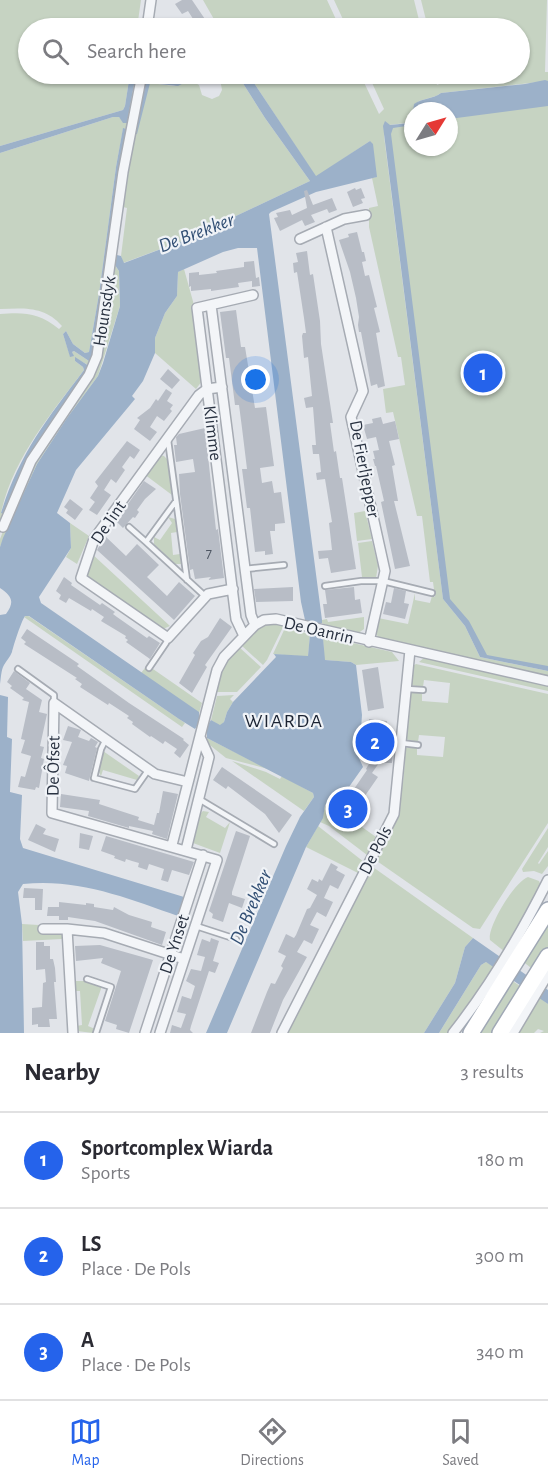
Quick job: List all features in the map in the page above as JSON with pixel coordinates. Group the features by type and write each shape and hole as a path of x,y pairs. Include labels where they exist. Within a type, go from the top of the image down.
{"main road":[{"path":"471,1033 502,974 548,910"},
{"path":"500,1033 544,975 548,956"}],"street":[{"path":"148,18 151,0"},
{"name":"Hounsdyk","path":"3,527 30,461 89,375 97,356 123,172 140,84"},
{"path":"300,239 344,219 366,214"},
{"name":"De Fierljepper","path":"326,227 363,391 351,417 386,571 369,642"},
{"path":"211,305 253,295"},
{"name":"Klimme","path":"244,636 238,626 197,308 211,305 251,615 255,625"},
{"path":"207,389 222,387"},
{"name":"De Jint","path":"168,638 81,578 94,539 199,395 207,389"},
{"path":"231,571 245,570"},
{"path":"168,638 208,594 233,589"},
{"name":"De Oanrin","path":"255,625 270,619 548,681"},
{"path":"172,845 217,670 224,657 255,625"},
{"name":"De Pols","path":"282,1033 394,814 410,650"},
{"name":"De Ôfset","path":"54,703 155,774 188,782"},
{"name":"De Ôfset","path":"54,703 52,813 166,846 172,845 217,860"},
{"path":"186,850 209,757 201,732"},
{"name":"De Ynset","path":"145,1033 203,855"},
{"name":"De Ynset","path":"160,1033 217,860"},
{"path":"514,956 548,880"},
{"path":"43,928 104,933 184,959"},
{"path":"66,929 73,1033"},
{"path":"453,1033 502,974"},
{"path":"513,1033 530,993"}],"lane":[{"path":"168,437 187,580"},
{"path":"146,542 176,501"},
{"path":"129,526 206,597"},
{"path":"245,570 284,565"},
{"path":"325,586 361,580 383,581 432,592"},
{"path":"149,668 168,638"},
{"path":"18,669 54,695 54,703"},
{"path":"406,689 423,690"},
{"path":"106,739 101,749 94,778 135,789 149,769"},
{"path":"401,743 418,745"},
{"path":"198,799 274,844"},
{"path":"195,925 236,939"},
{"path":"87,979 111,987 96,1033"}],"green space":[{"path":"0,0 141,0 138,18 18,18 18,84 128,84 123,110 0,146"},
{"path":"203,0 327,0 335,18 213,18"},
{"path":"334,0 414,0 418,18 342,18"},
{"path":"421,0 547,0 545,72 548,72 548,81 530,83 530,18 426,18"},
{"path":"134,84 138,84 122,172 105,300 94,360 86,376 29,460 0,530 0,314 31,315 59,329 62,326 49,315 34,310 0,309 0,153 113,117 119,117 127,123","holes":["123,129 126,129 93,357 89,361 74,351 73,356 70,356 63,334 66,331 73,344 85,353 89,352 116,167","75,358 88,365 88,369 31,452 4,513 1,513 14,474 24,455 46,420 84,370"]},
{"path":"197,84 202,95 212,99 219,96 222,90 221,84 243,84 310,181 185,240 123,263 121,256 127,208 123,207 116,251 124,173 148,85"},
{"path":"255,84 365,84 379,114 384,109 373,84 521,84 441,93 418,102 404,102 404,123 389,125 384,136 443,599 465,626 480,657 548,671 548,677 380,640 375,632 378,618 408,624 415,593 415,600 430,603 432,596 435,597 433,582 430,582 422,516 417,516 393,412 386,413 383,389 405,385 401,357 398,357 369,227 369,208 378,206 372,178 376,177 370,141 316,177"},
{"path":"548,100 548,668 484,656 467,624 446,600 388,127 404,124 404,156 458,156 458,115"},
{"path":"115,255 117,255 115,265 119,271 120,306 98,376 37,464 0,547 0,539 22,483 90,375"},
{"path":"184,269 194,305 192,305 202,381 196,389 155,353 155,338 165,313 177,296 178,272"},
{"path":"160,455 167,459 172,495 144,474"},
{"path":"365,511 372,539 357,541 354,513"},
{"path":"168,517 175,519 177,532 171,533 173,555 180,554 181,564 175,564 154,544 154,537 160,540 172,523"},
{"path":"70,523 89,536 77,564 66,557 71,548"},
{"path":"372,541 378,566 376,578 362,577 358,543"},
{"path":"91,553 170,626 163,629 87,577"},
{"path":"27,615 185,723 182,727 24,617"},
{"path":"364,617 364,629 357,634 335,629 322,623 322,620 327,619 328,622"},
{"path":"271,622 284,625 263,665 241,645 257,628"},
{"path":"285,628 310,634 308,657 273,654"},
{"path":"323,638 392,652 399,661 356,665 351,662 324,660"},
{"path":"239,647 261,667 237,692 215,692 224,668"},
{"path":"425,657 548,685 548,691 419,662"},
{"path":"416,664 548,694 548,823 480,929 473,928 374,859 395,824 392,822 400,784 403,783 405,748 417,748 417,755 443,757 445,737 419,735 418,742 405,739 410,693 422,693 422,701 448,703 450,683 424,680 423,687 410,685 411,667"},
{"path":"145,668 150,672 153,669 202,703 199,713 141,673"},
{"path":"234,695 230,699 233,702 224,722 220,726 211,720 217,696"},
{"path":"207,738 268,769 226,758 206,742"},
{"path":"103,751 139,776 137,780 103,770 101,776 98,770"},
{"path":"232,761 280,779 282,776 313,793 314,797 304,811"},
{"path":"327,802 376,837 367,855 329,826 320,822"},
{"path":"203,811 209,812 206,817 225,828 230,822 220,853 193,843 200,814"},
{"path":"318,826 364,862 358,873 306,847"},
{"path":"548,828 548,847 538,863 548,851 548,866 542,874 534,871 523,872 522,869"},
{"path":"370,865 473,938 465,947 455,983 424,1033 287,1033 288,1026 291,1027 302,999 305,1000 316,972 319,972 328,954 326,953 330,944 333,945 342,927 340,925 344,917 347,918 356,900 354,898 358,890 360,891 367,879 365,877"},
{"path":"528,877 539,881 541,886 505,952 490,940 490,934 497,915 509,895"},
{"path":"548,919 548,947 534,970 522,961"},
{"path":"22,924 39,925 39,933 62,934 64,938 23,941"},
{"path":"486,962 496,967 449,1033 439,1033 481,965"},
{"path":"511,980 523,988 495,1033 477,1033"},
{"path":"73,981 84,981 102,986 88,1026 95,1029 93,1033 77,1031 76,1026 82,1025 80,991 74,991"},
{"path":"538,996 548,1004 548,1033 540,1033 544,1031 538,1029 534,1033 516,1033"}],"water":[{"path":"548,81 548,106 458,118 458,102 419,102 441,93"},
{"path":"128,84 134,84 127,123 123,123 119,117 113,117 0,153 0,146 123,110"},
{"path":"143,84 150,84 137,134 135,134"},
{"path":"243,84 255,84 316,176 370,141 373,144 377,177 316,192 269,214 322,620 322,623 318,624 319,636 323,638 325,660 351,662 356,665 362,715 359,758 363,767 337,804 333,807 327,803 325,805 323,818 306,847 227,1033 206,1033 286,846 300,817 314,797 313,793 207,738 207,733 197,726 195,729 179,719 29,616 25,616 12,652 3,667 0,684 0,615 6,614 11,606 11,600 0,588 0,547 37,464 98,376 120,306 119,271 115,265 117,255 121,256 124,263 185,240 310,181","holes":["238,248 257,248 301,602 310,634 308,656 274,654 276,657 233,702 224,722 220,725 211,720 209,723 199,716 199,712 41,603 39,597 71,548 70,523 57,513 76,470 135,399 132,396 143,381 155,353 155,338 165,313 177,296 178,272 223,252"]},
{"path":"385,121 390,125 404,124 404,126 393,128 391,134 450,599 469,621 487,655 548,666 548,671 480,657 465,626 443,599 383,126"},
{"path":"123,128 126,129 93,357 89,361 74,351 72,352 74,356 70,357 63,334 66,331 73,344 85,353 89,352"},
{"path":"75,357 89,366 31,452 4,514 1,513 25,455 46,421 84,370 75,361"},
{"path":"0,695 8,697 7,737 12,739 10,792 22,795 20,839 23,848 184,897 178,916 121,896 83,887 43,883 23,884 18,892 22,924 24,1033 0,1033"},
{"path":"473,938 548,990 548,1004 486,962 481,965 439,1033 424,1033 455,983 465,947"}],"building":[{"path":"182,0 192,0 204,18 192,18 188,11 182,14 175,4"},
{"path":"355,188 356,190 361,188 365,198 361,199 363,203 353,207 347,192"},
{"path":"307,190 313,205 332,198 337,210 329,213 327,209 311,215 315,222 305,226 302,220 280,231 274,218 278,217 276,213 290,210 292,215 307,208 304,191"},
{"path":"357,232 366,261 362,262 365,276 369,275 377,307 374,308 380,332 376,333 385,386 378,388 377,384 371,386 361,332 359,332 356,298 339,240 349,237 348,234"},
{"path":"307,251 320,321 321,344 333,423 330,423 334,452 336,451 340,478 342,478 356,569 331,573 328,558 319,559 318,551 332,550 329,523 332,522 325,479 317,480 316,473 321,472 319,454 313,454 312,445 316,445 313,407 306,408 304,398 312,396 308,357 304,358 302,336 306,333 304,318 297,272 294,273 293,263 298,262 296,253"},
{"path":"254,261 256,278 259,277 260,286 252,287 252,281 238,283 239,287 211,291 211,289 191,291 191,286 189,287 189,273 199,272 199,275 217,273 216,271 244,267 244,262"},
{"path":"236,310 241,347 245,347 255,408 266,407 274,466 260,468 262,483 272,481 274,493 281,492 285,523 275,524 275,531 270,531 273,554 265,555 265,551 255,552 250,508 247,508 242,469 247,469 239,405 235,405 220,312"},
{"path":"168,369 180,380 172,389 160,379"},
{"path":"166,389 172,393 167,401 173,405 170,409 172,411 164,421 157,416 150,427 157,432 150,441 134,429 140,420 137,418 150,408 156,399 158,401"},
{"path":"381,417 383,424 395,421 399,439 389,441 395,465 392,466 398,501 394,501 410,566 395,569 381,502 384,501 373,459 375,459 373,451 379,450 376,437 367,439 363,425 373,423 372,419"},
{"path":"205,428 216,530 218,529 224,578 208,580 211,577 195,579 193,569 190,570 179,474 195,472 193,459 176,462 174,445 177,445 176,437 179,434"},
{"path":"127,441 140,450 134,459 130,456 122,467 125,470 116,483 111,479 104,490 111,495 97,515 89,510 95,502 90,498 98,486 95,482"},
{"path":"144,481 156,489 137,510 139,512 135,518 133,517 123,528 116,521"},
{"path":"70,499 83,509 75,520 66,513 68,510 64,507"},
{"path":"105,536 126,556 137,544 159,565 147,577 167,596 179,582 195,596 174,620 97,550"},
{"path":"64,577 72,583 71,585 100,605 102,603 115,612 113,614 147,638 149,636 160,643 150,659 126,642 128,640 126,636 101,621 104,617 92,609 91,611 69,598 66,603 59,599 61,595 56,591"},
{"path":"293,587 293,601 256,602 254,589"},
{"path":"354,587 355,600 360,599 362,613 325,618 323,604 327,604 325,590"},
{"path":"394,588 406,591 404,603 409,604 405,619 383,614 386,602 391,603"},
{"path":"220,618 232,627 205,665 207,667 192,693 179,683 195,655 193,653 201,641 208,637"},
{"path":"27,629 79,664 77,666 129,703 184,739 189,745 180,758 174,753 177,749 165,741 163,744 150,737 132,724 133,722 127,718 129,716 80,687 82,684 75,679 77,678 24,644 26,642 21,638"},
{"path":"378,667 384,708 368,711 362,670"},
{"path":"14,671 30,683 26,689 42,700 39,712 47,714 40,746 44,747 41,758 44,759 39,788 36,787 35,790 18,787 21,776 25,777 31,756 21,753 25,740 21,739 29,702 22,700 24,698 10,688 12,686 7,682"},
{"path":"369,719 387,721 388,732 384,731 382,752 393,753 392,763 379,763 372,773 378,777 351,816 341,808 370,762 365,761"},
{"path":"68,726 81,730 78,737 89,741 91,738 98,742 89,781 65,773 67,766 63,765 72,742 63,740"},
{"path":"222,767 292,815 279,833 265,814 228,786 226,789 213,780"},
{"path":"163,791 178,794 167,839 152,834 153,831 129,826 129,828 88,816 89,811 60,807 61,794 100,800 99,804 139,817 138,820 154,825"},
{"path":"36,824 46,829 43,834 59,839 55,852 28,840"},
{"path":"236,831 250,836 232,892 232,895 245,899 242,908 229,903 223,922 212,918 213,914 209,911"},
{"path":"80,833 93,836 89,850 79,848"},
{"path":"106,836 194,862 189,875 172,870 168,882 161,880 164,869 149,864 147,870 138,867 139,863 126,859 125,862 101,851"},
{"path":"331,863 338,867 336,870 345,875 338,889 330,885 324,898 333,902 326,917 317,912 310,925 319,929 312,944 304,940 297,952 307,957 283,1000 270,1033 251,1033 271,983 275,984 283,968 281,966 286,956 278,952 286,934 294,938 307,909 310,908 317,895 307,889 312,879 322,881"},
{"path":"24,888 43,889 42,910 35,910 35,898 23,898"},
{"path":"59,902 94,904 94,907 113,910 114,907 129,915 152,922 151,927 166,932 162,945 95,921 68,917 68,920 59,920 59,916 47,916 48,907 59,907"},
{"path":"211,938 219,941 213,961 219,963 215,973 209,971 191,1026 190,1030 193,1033 170,1033 172,1025 181,1028 186,1014 177,1012 182,996 191,999 195,986 186,981 191,969 201,971 205,957 197,955 200,945 202,939 210,942"},
{"path":"36,942 44,942 44,946 50,946 50,959 53,959 55,968 57,1019 49,1019 50,1027 32,1025 32,1008 42,1007 43,983 46,982 45,969 36,970"},
{"path":"100,945 153,960 129,1033 116,1029 117,1025 105,1021 121,971 101,963 103,958 76,961 75,946"}],"place":[{"name":"Sportcomplex Wiarda","path":"483,373"},
{"name":"LS","path":"375,742"},
{"name":"A","path":"348,809"}],"district":[{"name":"WIARDA","path":"284,720"}],"water label":[{"name":"De Brekker","path":"196,232"},
{"name":"De Brekker","path":"250,907"}]}
